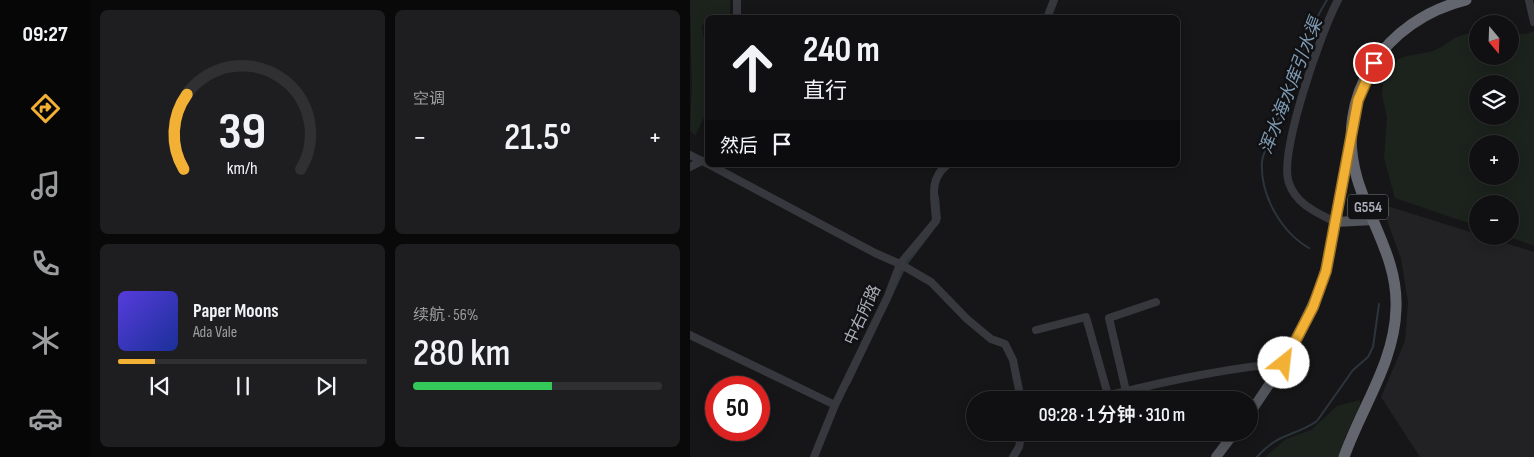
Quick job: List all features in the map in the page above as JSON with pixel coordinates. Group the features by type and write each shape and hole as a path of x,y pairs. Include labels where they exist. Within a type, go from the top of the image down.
{"highway":[{"name":"G554","path":"1344,457 1382,369 1396,319 1393,273 1355,169 1353,128 1358,100 1368,74 1391,40 1420,17 1442,7 1466,0"}],"main road":[{"path":"1258,400 1284,363 1300,334 1320,288 1328,261 1353,128"},
{"path":"1335,222 1374,220"},
{"path":"1216,457 1228,441"}],"street":[{"path":"737,0 737,15"},
{"path":"1049,15 1054,0"},
{"path":"1335,222 1302,203 1290,188 1285,169 1289,145 1319,43 1338,0"},
{"path":"1529,0 1534,22"},
{"path":"690,155 705,162"},
{"path":"690,167 705,163"},
{"path":"721,167 931,282 967,319 991,340 1005,344 1013,360 1019,391"},
{"name":"中右所路","path":"814,457 835,405 903,266 936,221 934,180 938,172 944,167"},
{"path":"1156,302 1109,318 1126,391 1234,368 1284,363"},
{"path":"1036,330 1086,317 1107,391"},
{"path":"690,335 835,405"},
{"path":"1013,457 1019,448 1020,441"}],"shaded area":[{"path":"690,0 730,0 730,15 705,15 705,24 702,25 705,45 705,115 695,136 690,130 692,87"},
{"path":"1534,31 1534,246 1519,240 1519,195 1469,195 1469,223 1395,198 1384,158 1387,118 1382,95 1383,83 1398,59 1435,50 1458,37 1469,34 1469,65 1519,65 1519,34 1526,34"},
{"path":"1381,204 1469,232 1469,245 1512,245 1534,252 1534,457 1420,457 1381,397 1405,341 1408,302 1401,259"},
{"path":"1360,400 1360,406 1344,439 1349,457 1265,457 1286,439 1311,430 1337,406"}],"waterway":[{"name":"浑水海水库引水渠","path":"1309,248 1290,232 1274,211 1262,175 1262,162 1312,27 1327,0"},
{"path":"938,196 940,219"},
{"path":"906,265 932,231"},
{"path":"849,384 904,269"},
{"name":"浑水海水库引水渠","path":"1257,457 1272,443 1317,421 1353,370 1368,357 1373,347 1379,304"}],"route":[{"path":"1284,363 1313,307 1326,271 1354,115 1361,88 1374,63"}]}
